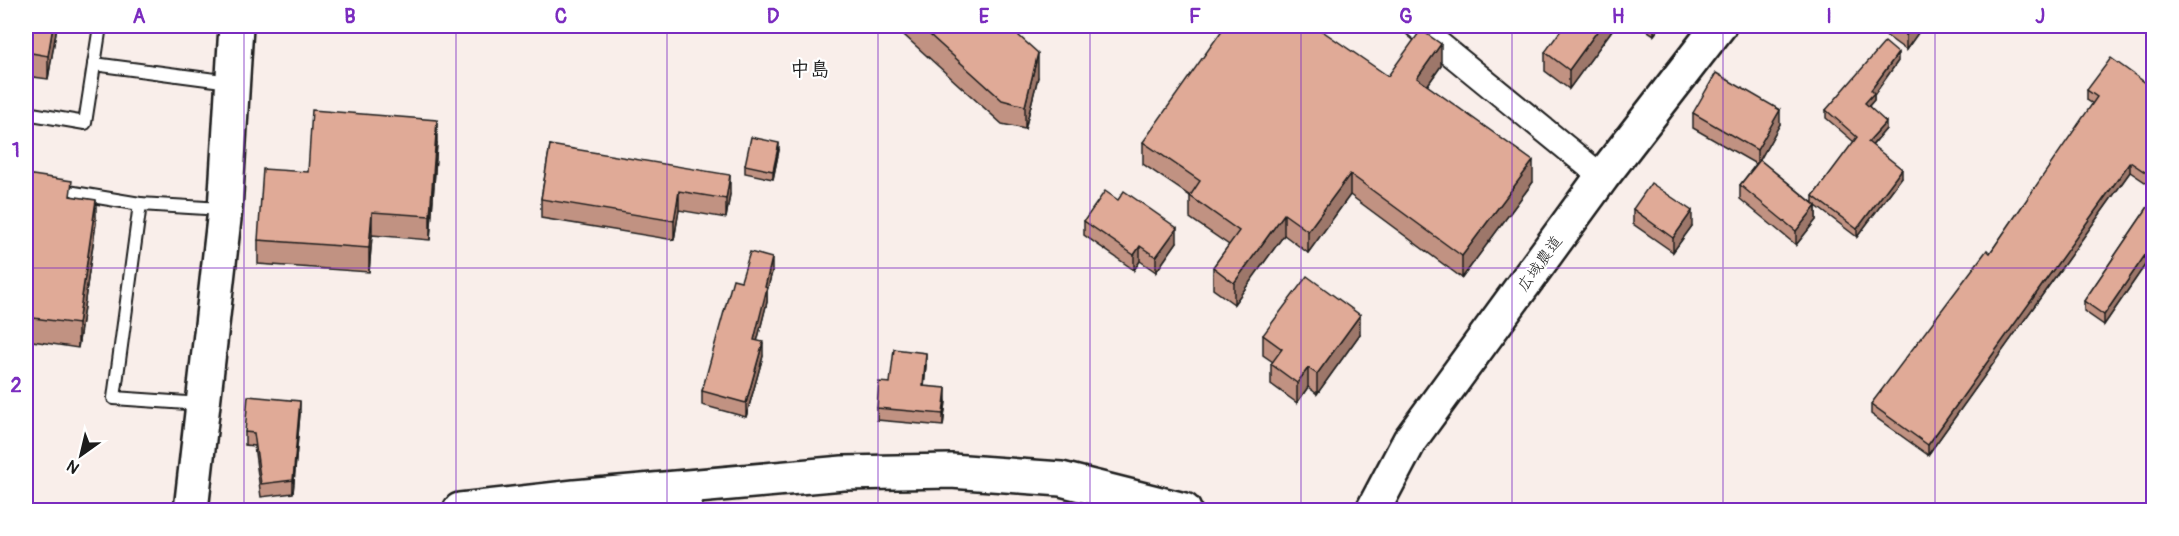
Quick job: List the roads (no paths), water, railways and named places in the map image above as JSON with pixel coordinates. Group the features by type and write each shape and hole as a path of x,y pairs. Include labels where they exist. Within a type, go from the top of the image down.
{"street":[{"path":"191,510 225,210 236,26"},
{"path":"1417,26 1602,177"},
{"name":"広域農道","path":"1373,510 1410,440 1602,177 1719,26"},
{"path":"460,510 575,497 690,499 843,473 951,471 1061,479 1184,510"}],"lane":[{"path":"26,113 85,123 100,26"},
{"path":"94,64 234,83"},
{"path":"26,185 140,204 225,210"},
{"path":"140,204 114,398 203,404"}],"district":[{"name":"中島","path":"810,69"}]}
